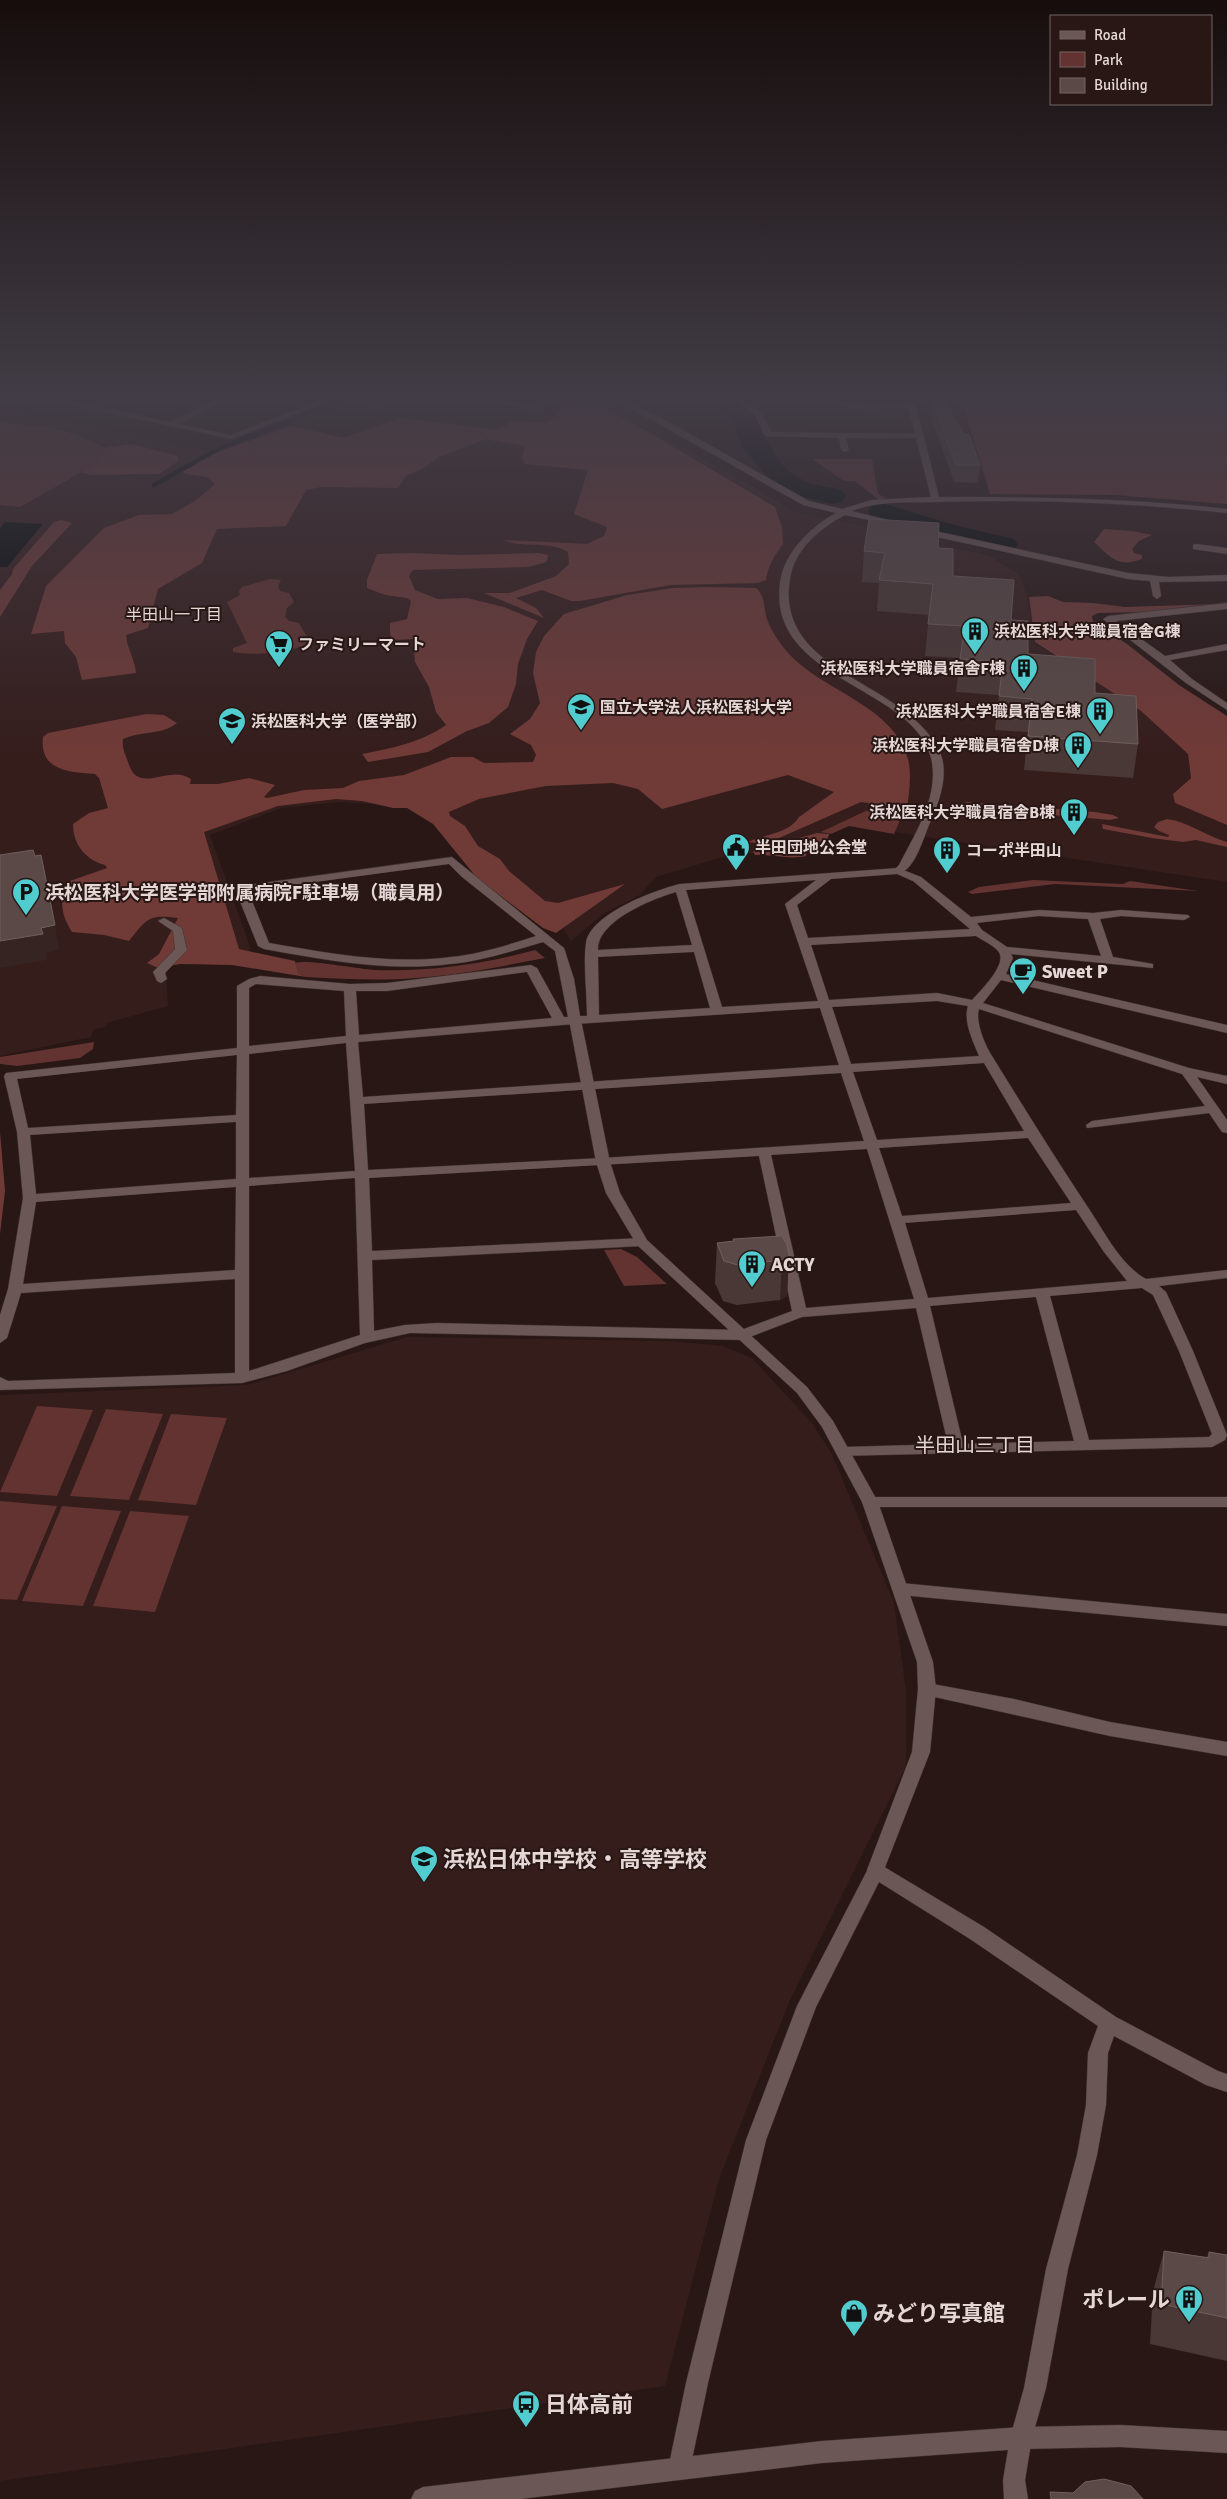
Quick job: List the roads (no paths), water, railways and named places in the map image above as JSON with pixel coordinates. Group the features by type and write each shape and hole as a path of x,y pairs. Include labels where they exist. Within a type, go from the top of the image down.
{"street":[{"path":"835,519 801,546 788,568 784,606 798,639 809,651 908,717 920,728 932,747 939,768 935,794 904,867 898,871"},
{"path":"868,519 898,525"},
{"path":"930,532 1097,571 1154,579 1227,578"},
{"path":"1196,547 1227,551"},
{"path":"1154,579 1157,596"},
{"path":"1227,606 1108,620 1227,707"},
{"path":"1163,659 1227,647"},
{"path":"546,937 476,957 440,961 386,962 313,954 264,946 242,888 452,860 466,875 546,937 560,950 568,979 567,1021"},
{"path":"593,1019 591,954 592,942 597,931 620,913 656,894 680,887 826,878 898,871 914,877 969,921 978,932 1004,950 1150,966"},
{"path":"826,878 791,904 872,1143 922,1302 957,1449"},
{"path":"680,887 717,1011"},
{"path":"969,921 1028,914 1093,916 1161,911 1184,917"},
{"path":"1093,916 1108,960"},
{"path":"161,978 159,972 181,950 178,930 164,921"},
{"path":"804,942 978,932"},
{"path":"591,954 699,948"},
{"path":"844,1452 1082,1444 1212,1442 1220,1436 1186,1351 1159,1292 1131,1277 1109,1249 1032,1134 988,1059 975,1030 972,1012 975,1004 998,976 1007,958 1004,950"},
{"path":"242,1378 243,986 260,980 350,988 412,985 531,968 567,1021 588,1086 603,1162 613,1193 642,1242 802,1390 818,1409 844,1452 870,1502 925,1662 927,1689 921,1752 876,1870 807,2006 756,2140 697,2383 679,2469"},
{"path":"998,976 1227,1029"},
{"path":"350,988 362,1174 367,1339"},
{"path":"0,1338 15,1289 30,1198 23,1132 10,1076 352,1039 593,1019 937,997 975,1004 1186,1070 1227,1080"},
{"path":"358,1101 988,1059"},
{"path":"1186,1070 1227,1129"},
{"path":"1092,1125 1213,1109"},
{"path":"23,1132 244,1118"},
{"path":"30,1198 362,1174 603,1162 1032,1134"},
{"path":"764,1151 800,1313"},
{"path":"897,1220 1080,1206"},
{"path":"365,1256 642,1242"},
{"path":"15,1289 242,1274"},
{"path":"0,1382 5,1386 242,1378 268,1372 367,1339 401,1330 442,1328 742,1335 800,1313 1142,1284 1227,1274"},
{"path":"1042,1292 1082,1444"},
{"path":"870,1502 1227,1502"},
{"path":"901,1589 1227,1620"},
{"path":"927,1689 1014,1706 1110,1729 1227,1749"},
{"path":"876,1870 977,1933 1109,2023 1213,2078 1227,2083"},
{"path":"1016,2499 1014,2480 1021,2438 1034,2388 1058,2269 1087,2154 1096,2105 1098,2053 1109,2023"},
{"path":"423,2499 822,2452 1021,2438 1120,2436 1227,2442"}],"waterway":[{"path":"906,519 946,531 1004,545"}],"place":[{"name":"浜松医科大学職員宿舎G棟","path":"975,655"},
{"name":"ファミリーマート","path":"279,668"},
{"name":"浜松医科大学職員宿舎F棟","path":"1024,692"},
{"name":"国立大学法人浜松医科大学","path":"581,731"},
{"name":"浜松医科大学職員宿舎E棟","path":"1100,735"},
{"name":"浜松医科大学（医学部）","path":"232,745"},
{"name":"浜松医科大学職員宿舎D棟","path":"1078,769"},
{"name":"浜松医科大学職員宿舎B棟","path":"1074,836"},
{"name":"半田団地公会堂","path":"736,871"},
{"name":"コーポ半田山","path":"947,874"},
{"name":"浜松医科大学医学部附属病院F駐車場（職員用）","path":"26,916"},
{"name":"Sweet P","path":"1023,995"},
{"name":"ACTY","path":"752,1288"},
{"name":"浜松日体中学校・高等学校","path":"424,1883"},
{"name":"ポレール","path":"1189,2323"},
{"name":"みどり写真館","path":"854,2337"},
{"name":"日体高前","path":"526,2428"}],"district":[{"name":"半田山一丁目","path":"174,614"},
{"name":"半田山三丁目","path":"975,1445"}]}
